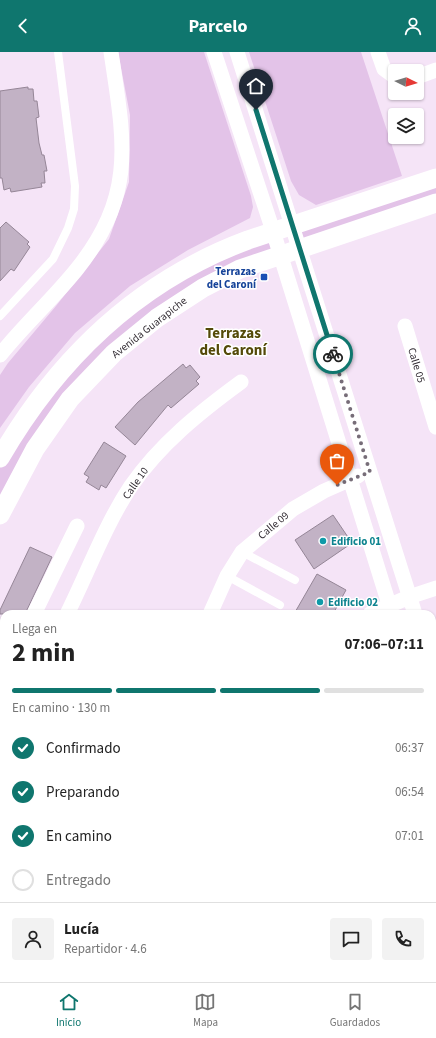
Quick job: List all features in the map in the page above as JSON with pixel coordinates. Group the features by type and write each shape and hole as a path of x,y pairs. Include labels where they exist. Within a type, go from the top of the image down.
{"street":[{"path":"0,355 15,336 77,269 95,244 114,206 120,187 122,143 111,52"},
{"path":"214,52 273,231 391,609 409,597 436,588"},
{"path":"237,52 414,610"},
{"path":"378,52 384,69 388,72"},
{"path":"424,74 436,70"},
{"path":"0,458 28,412 68,362 118,315 177,273 220,250 273,231 436,178"},
{"name":"Avenida Guarapiche","path":"0,515 16,482 56,418 86,381 114,353 183,300 221,278 280,255 436,203"},
{"name":"Calle 05","path":"405,326 436,427"},
{"name":"Calle 10","path":"69,610 115,513 131,486 157,454 180,431 203,410 241,382"},
{"name":"Calle 09","path":"212,610 227,576 242,552 293,509 324,491 370,472"},
{"path":"36,610 77,526"}],"lane":[{"path":"0,316 53,259 68,228 74,210 75,186 59,52"},
{"path":"242,552 295,580"},
{"path":"227,576 280,605"}],"shaded area":[{"path":"118,52 204,52 251,196 253,207 250,218 188,250 130,286 75,333 29,387 0,428 0,375 8,363 56,306 109,239 129,182 130,115"},
{"path":"249,52 361,52 388,134 388,144 391,144 402,176 316,205 299,195 291,181"},
{"path":"436,178 436,203 300,248 292,225"},
{"path":"261,235 280,255 240,269 91,375 0,515 0,458 117,315"}],"building":[{"path":"28,87 28,89 33,89 34,101 37,101 39,117 36,118 39,143 42,155 44,155 47,171 44,171 45,183 41,183 42,187 11,192 10,188 4,190 2,178 0,178 0,91"},
{"path":"6,222 29,242 27,244 30,247 14,271 11,269 0,281 0,228"},
{"path":"183,364 186,368 190,365 200,377 196,381 199,384 171,408 168,405 135,445 115,427 138,402"},
{"path":"104,442 126,456 106,488 101,485 99,490 86,482 89,477 84,474"},
{"name":"Edificio 01","path":"333,515 352,543 314,569 295,540"},
{"path":"30,547 52,557 27,610 0,610"},
{"name":"Edificio 02","path":"317,574 346,590 335,610 296,610"}],"way so far":[{"path":"333,354 370,472 337,485"}],"place":[{"name":"Terrazas del Caroní","path":"264,277"},
{"name":"Edificio 01","path":"323,541"},
{"name":"Edificio 02","path":"320,602"}],"district":[{"name":"Terrazas del Caroní","path":"233,342"}],"route":[{"path":"256,110 333,354"}]}
